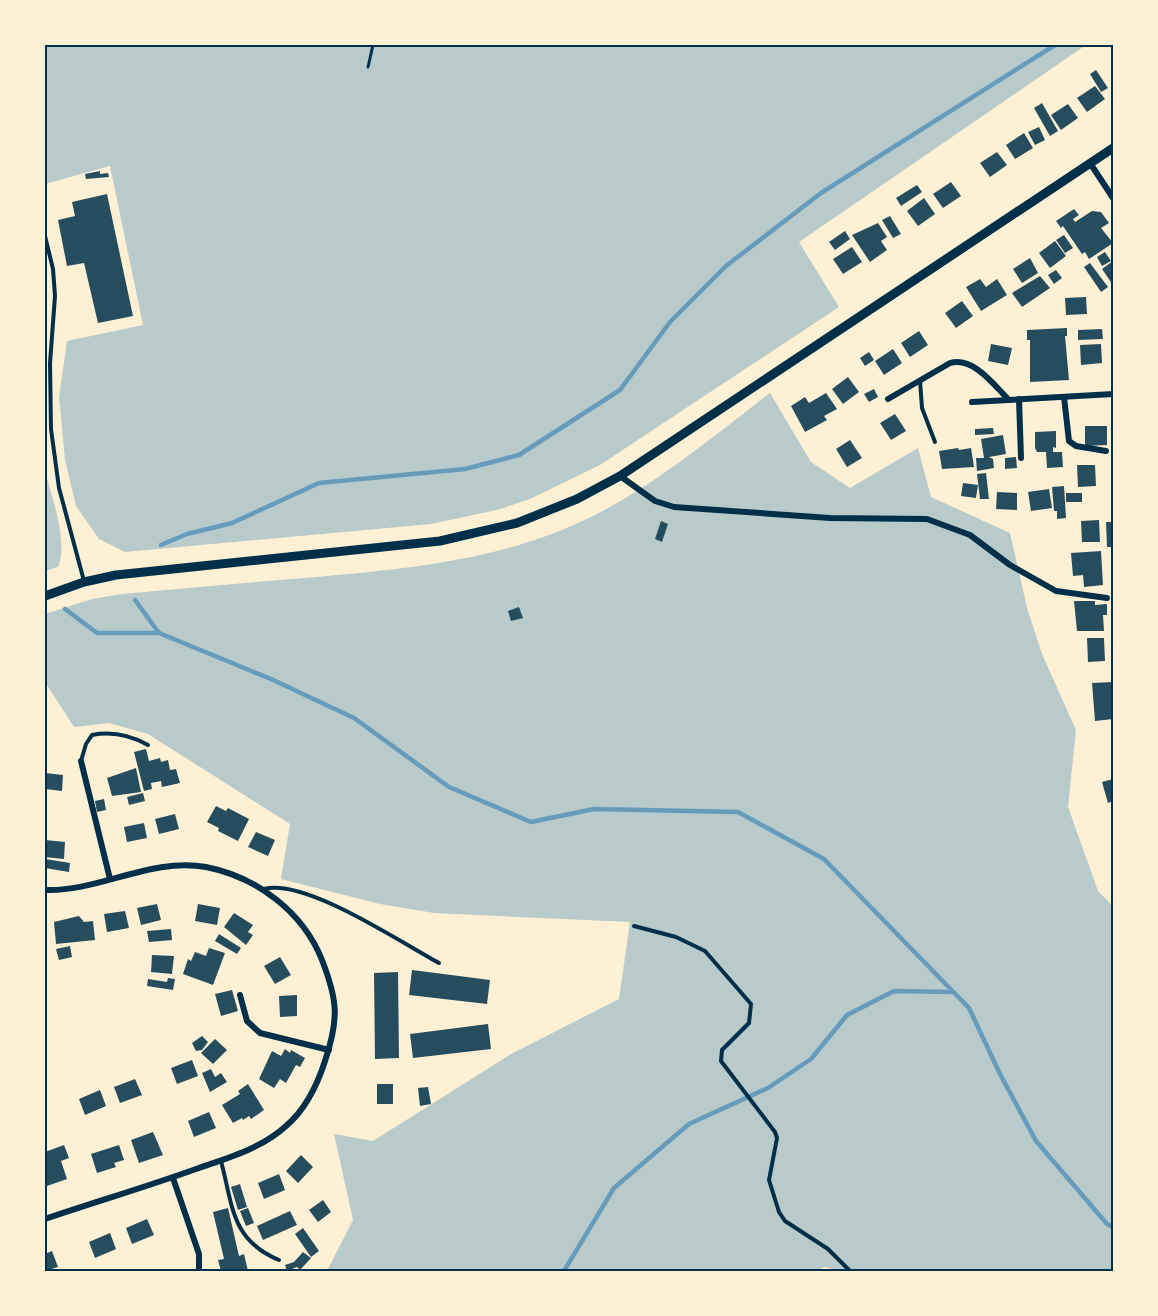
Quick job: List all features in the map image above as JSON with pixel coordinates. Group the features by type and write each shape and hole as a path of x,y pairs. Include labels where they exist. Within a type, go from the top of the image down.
{"street":[{"path":"45,596 84,582 116,575 440,541 517,523 577,499 620,476 1113,148"},
{"path":"1090,163 1113,198"},
{"path":"888,399 950,363 967,362 1009,400"},
{"path":"972,402 1113,394"},
{"path":"1064,396 1069,441 1076,446 1106,451"},
{"path":"1019,399 1021,458"},
{"path":"620,476 655,501 674,507 830,518 927,519 969,535 1010,565 1056,591 1107,598"},
{"path":"81,762 110,879"},
{"path":"45,890 82,887 166,867 197,866 237,876 263,889 290,912 317,949 334,998 336,1024 317,1086 287,1126 254,1148 173,1178 45,1219"},
{"path":"240,995 247,1021 260,1033 329,1050"},
{"path":"173,1178 199,1254 199,1271"}],"lane":[{"path":"45,236 53,268 55,296 50,363 51,429 59,488 84,582"},
{"path":"920,380 922,408 935,442"},
{"path":"81,762 86,744 93,735 105,733 127,735 148,745"},
{"path":"263,889 284,887 314,897 439,963"},
{"path":"634,926 696,944 705,951 747,999 752,1011 749,1023 721,1054 721,1061 777,1138 769,1180 770,1191 785,1221 828,1249 850,1271"},
{"path":"221,1160 240,1232 256,1250 279,1260"}],"path":[{"path":"368,67 373,45"}],"shaded area":[{"path":"45,45 1086,45 799,242 839,307 600,465 530,499 497,510 431,524 125,552 99,539 76,506 65,460 59,397 67,341 143,325 110,166 45,184"},
{"path":"770,393 811,462 850,488 918,448 931,497 1010,533 1027,608 1042,654 1076,730 1068,807 1098,891 1113,906 1113,1271 835,1271 825,1267 815,1271 327,1271 353,1220 334,1134 373,1141 511,1054 619,999 630,922 434,913 380,904 281,879 290,824 148,734 109,723 74,727 45,682 45,614 92,599 122,594 389,570 459,560 527,542 595,515 641,488 685,458"},
{"path":"45,470 58,519 61,557 58,567 45,571"}],"building":[{"path":"1096,70 1108,88 1101,92 1090,74"},
{"path":"1095,86 1105,99 1087,112 1077,98"},
{"path":"1042,103 1058,131 1050,136 1034,108"},
{"path":"1068,104 1078,118 1061,130 1051,115"},
{"path":"1039,127 1045,140 1035,145 1028,132"},
{"path":"1024,133 1033,148 1015,159 1006,145"},
{"path":"997,152 1007,165 990,177 980,163"},
{"path":"100,171 100,174 108,173 109,177 86,179 85,174"},
{"path":"951,182 961,196 943,208 933,194"},
{"path":"917,185 922,192 901,206 896,198"},
{"path":"107,194 133,316 98,323 84,263 67,266 58,220 75,216 72,202"},
{"path":"924,198 935,214 918,226 907,211"},
{"path":"1074,209 1079,215 1073,219 1075,222 1092,211 1101,212 1109,223 1101,228 1113,243 1089,259 1085,252 1082,254 1063,226 1061,228 1056,221"},
{"path":"890,216 901,234 893,238 882,220"},
{"path":"878,223 887,237 881,241 887,250 870,262 852,235"},
{"path":"845,231 850,239 835,250 829,242"},
{"path":"1064,235 1073,248 1065,253 1056,240"},
{"path":"1055,241 1066,256 1050,268 1039,253"},
{"path":"852,247 862,262 843,274 833,259"},
{"path":"1105,252 1111,261 1102,266 1097,257"},
{"path":"1030,258 1038,273 1022,283 1013,269"},
{"path":"1113,261 1113,285 1102,269"},
{"path":"1090,263 1108,287 1101,292 1084,267"},
{"path":"1056,270 1062,278 1054,284 1048,275"},
{"path":"1040,276 1050,288 1022,307 1012,293"},
{"path":"980,279 986,287 997,279 1007,295 981,311 966,287"},
{"path":"1086,297 1087,314 1066,315 1065,298"},
{"path":"962,301 973,316 956,328 945,313"},
{"path":"1067,328 1067,336 1065,336 1069,380 1030,382 1030,340 1027,340 1027,330"},
{"path":"1102,329 1103,339 1078,340 1078,330"},
{"path":"919,331 928,345 910,357 901,343"},
{"path":"991,344 1012,348 1008,365 988,361"},
{"path":"1101,344 1102,363 1081,365 1080,345"},
{"path":"893,349 902,363 884,375 875,361"},
{"path":"869,352 874,360 865,366 860,358"},
{"path":"848,377 859,392 843,404 832,389"},
{"path":"874,389 878,397 869,402 864,394"},
{"path":"826,393 837,409 824,416 827,420 805,432 791,406 805,397 809,403"},
{"path":"895,414 906,431 891,440 880,423"},
{"path":"1085,426 1107,426 1107,445 1085,446"},
{"path":"993,428 994,434 975,435 975,429"},
{"path":"1056,431 1056,448 1053,447 1053,452 1062,452 1063,467 1047,468 1046,452 1037,452 1035,448 1035,432"},
{"path":"1003,435 1006,454 989,457 993,459 994,468 977,471 976,458 984,458 981,439"},
{"path":"850,440 862,458 847,467 836,449"},
{"path":"958,448 959,450 971,448 974,467 942,469 939,451"},
{"path":"1016,457 1017,468 1005,469 1005,458"},
{"path":"1077,465 1095,465 1096,486 1078,487"},
{"path":"986,473 989,499 980,499 977,474"},
{"path":"963,483 978,485 976,498 961,496"},
{"path":"1064,486 1066,518 1057,519 1052,487"},
{"path":"1049,489 1052,508 1031,511 1028,492"},
{"path":"997,492 1017,493 1017,510 996,509"},
{"path":"1066,493 1082,493 1082,502 1066,502"},
{"path":"1099,520 1100,542 1082,542 1081,521"},
{"path":"661,521 668,524 662,542 655,539"},
{"path":"1106,522 1113,522 1113,547 1107,547"},
{"path":"1101,551 1103,585 1084,587 1083,575 1073,576 1071,553"},
{"path":"1074,601 1095,601 1095,605 1107,604 1107,615 1103,615 1104,631 1077,631"},
{"path":"519,607 523,618 511,621 508,611"},
{"path":"1087,638 1104,638 1105,661 1088,662"},
{"path":"1113,682 1113,719 1095,721 1092,683"},
{"path":"146,749 149,761 160,758 161,762 168,760 170,770 176,769 180,783 162,787 161,781 151,783 152,789 144,791 134,752"},
{"path":"136,768 141,792 112,796 107,778"},
{"path":"45,773 63,775 62,791 45,789"},
{"path":"1113,779 1113,801 1108,803 1102,782"},
{"path":"143,793 145,801 129,805 127,797"},
{"path":"104,799 106,810 97,812 95,801"},
{"path":"216,806 226,811 228,808 249,819 238,841 218,831 219,828 207,822"},
{"path":"175,814 179,829 159,834 155,819"},
{"path":"144,823 147,838 127,842 124,827"},
{"path":"256,832 275,840 268,856 248,847"},
{"path":"45,840 65,842 64,859 45,857"},
{"path":"45,859 70,863 69,872 45,868"},
{"path":"157,904 161,920 141,925 137,908"},
{"path":"198,904 220,908 217,925 195,921"},
{"path":"125,911 129,928 107,932 104,914"},
{"path":"234,913 253,925 248,932 253,935 246,945 224,927"},
{"path":"79,916 84,922 93,921 95,940 56,944 54,922"},
{"path":"171,929 172,940 149,942 147,931"},
{"path":"219,934 241,948 237,954 215,941"},
{"path":"70,946 72,957 59,960 56,949"},
{"path":"209,948 225,953 213,985 183,974 188,959 191,961 195,952 206,956"},
{"path":"152,955 174,956 172,974 151,972"},
{"path":"280,957 291,975 275,984 264,966"},
{"path":"412,970 490,980 487,1004 409,995"},
{"path":"398,972 399,1058 375,1059 374,973"},
{"path":"168,978 175,979 173,990 147,986 148,979 167,982"},
{"path":"232,990 238,1011 221,1016 215,994"},
{"path":"297,995 297,1016 280,1017 279,996"},
{"path":"488,1024 491,1049 413,1058 410,1034"},
{"path":"202,1036 208,1042 202,1050 196,1051 192,1043"},
{"path":"215,1039 227,1050 213,1064 201,1053"},
{"path":"285,1049 305,1058 300,1067 296,1065 286,1083 280,1079 274,1088 259,1079 272,1051 281,1056"},
{"path":"192,1060 198,1076 177,1084 171,1068"},
{"path":"211,1069 215,1077 221,1073 227,1082 210,1092 202,1073"},
{"path":"135,1079 142,1095 120,1103 114,1087"},
{"path":"248,1084 264,1110 251,1119 249,1116 233,1123 222,1105 240,1094 238,1091"},
{"path":"377,1084 393,1084 393,1104 377,1104"},
{"path":"428,1087 431,1104 420,1106 418,1088"},
{"path":"100,1090 106,1106 85,1115 79,1099"},
{"path":"209,1112 216,1128 194,1137 188,1121"},
{"path":"153,1132 163,1155 139,1163 131,1140"},
{"path":"64,1145 69,1158 61,1161 67,1179 47,1186 45,1152"},
{"path":"119,1145 124,1160 114,1163 116,1167 97,1173 91,1154"},
{"path":"301,1155 313,1167 298,1183 286,1171"},
{"path":"279,1174 285,1190 264,1199 258,1183"},
{"path":"240,1184 247,1207 238,1210 231,1187"},
{"path":"323,1200 331,1212 318,1222 309,1210"},
{"path":"228,1208 239,1256 244,1254 248,1271 221,1271 218,1260 224,1259 213,1212"},
{"path":"248,1208 254,1223 246,1226 240,1211"},
{"path":"290,1211 297,1225 263,1240 257,1226"},
{"path":"147,1219 154,1235 132,1244 126,1228"},
{"path":"303,1228 319,1251 311,1257 295,1234"},
{"path":"110,1233 116,1249 95,1258 89,1242"},
{"path":"52,1251 58,1267 45,1271 45,1254"},
{"path":"303,1252 311,1258 300,1270 297,1267 287,1271 285,1265 294,1262"}],"waterway":[{"path":"161,545 187,534 232,523 319,483 465,469 519,455 620,390 670,322 726,266 821,193 1055,45"},
{"path":"135,600 159,633"},
{"path":"65,609 97,633 159,633 271,679 354,718 449,787 531,822 594,809 738,812 824,859 969,1008 1000,1074 1036,1141 1107,1224 1113,1227"},
{"path":"564,1271 614,1188 689,1124 768,1088 811,1059 847,1015 894,991 951,992"}]}
